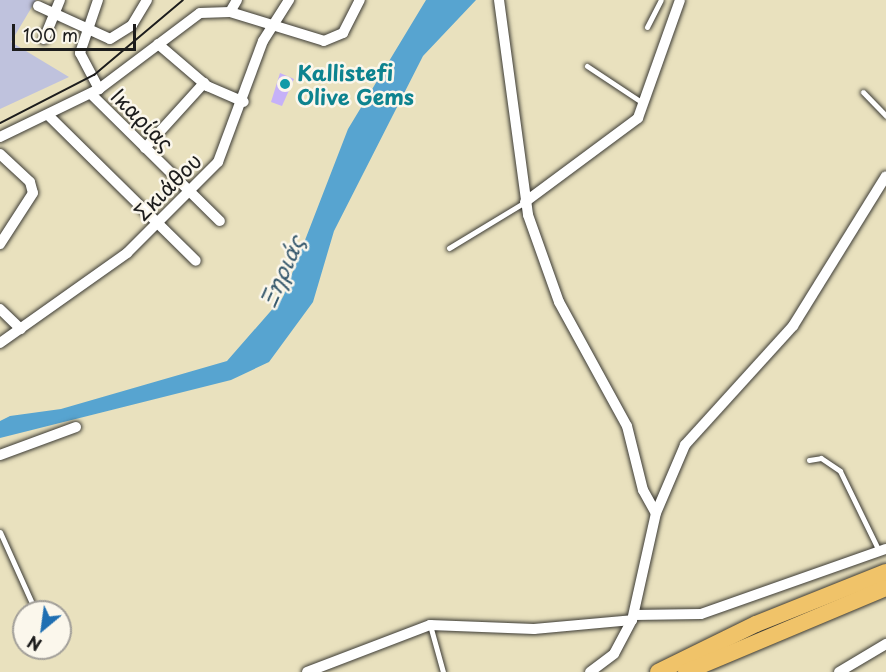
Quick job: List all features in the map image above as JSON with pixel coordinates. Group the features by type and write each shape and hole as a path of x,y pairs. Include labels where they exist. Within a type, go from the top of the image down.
{"main road":[{"path":"658,672 756,624 886,572"},
{"path":"686,672 886,588"}],"street":[{"path":"44,39 60,0"},
{"name":"Ικαρίας","path":"98,0 85,30 81,56 95,92 145,148 220,221"},
{"path":"38,6 85,30 115,37 147,0"},
{"path":"230,12 237,0"},
{"name":"Σκιάθου","path":"0,343 158,225 221,159 271,26 289,0"},
{"path":"0,137 49,116 95,92 193,16 230,12 271,26 327,40 347,27 360,0"},
{"path":"499,0 525,202 555,293 619,408 644,490 656,513"},
{"path":"525,202 633,122 645,104 680,0"},
{"path":"158,44 204,83 244,102"},
{"path":"145,148 204,83"},
{"path":"49,116 195,261"},
{"path":"0,154 33,190 2,239"},
{"path":"590,672 614,654 633,617 656,513 685,445 794,326 886,176"},
{"path":"0,309 21,329"},
{"path":"0,455 76,427"},
{"path":"307,672 430,625 534,629 633,617 701,614 882,550"},
{"path":"839,672 886,644"}],"lane":[{"path":"647,27 661,0"},
{"path":"587,66 645,104"},
{"path":"863,92 886,116"},
{"path":"449,248 525,202"},
{"path":"808,460 821,458 840,471 882,550"},
{"path":"0,532 31,600"},
{"path":"430,625 443,672"}],"shaded area":[{"path":"0,0 36,0 11,42 69,77 0,109"}],"water":[{"path":"426,0 476,0 423,56 334,231 313,302 269,362 231,380 0,438 0,421 10,416 61,409 227,361 283,297 348,129"}],"building":[{"name":"Kallistefi Olive Gems","path":"280,73 294,79 282,106 271,102"}],"railway":[{"path":"0,123 94,75 183,0"}],"place":[{"name":"Kallistefi Olive Gems","path":"285,84"}],"water label":[{"name":"Ξηριάς","path":"281,271"}]}
